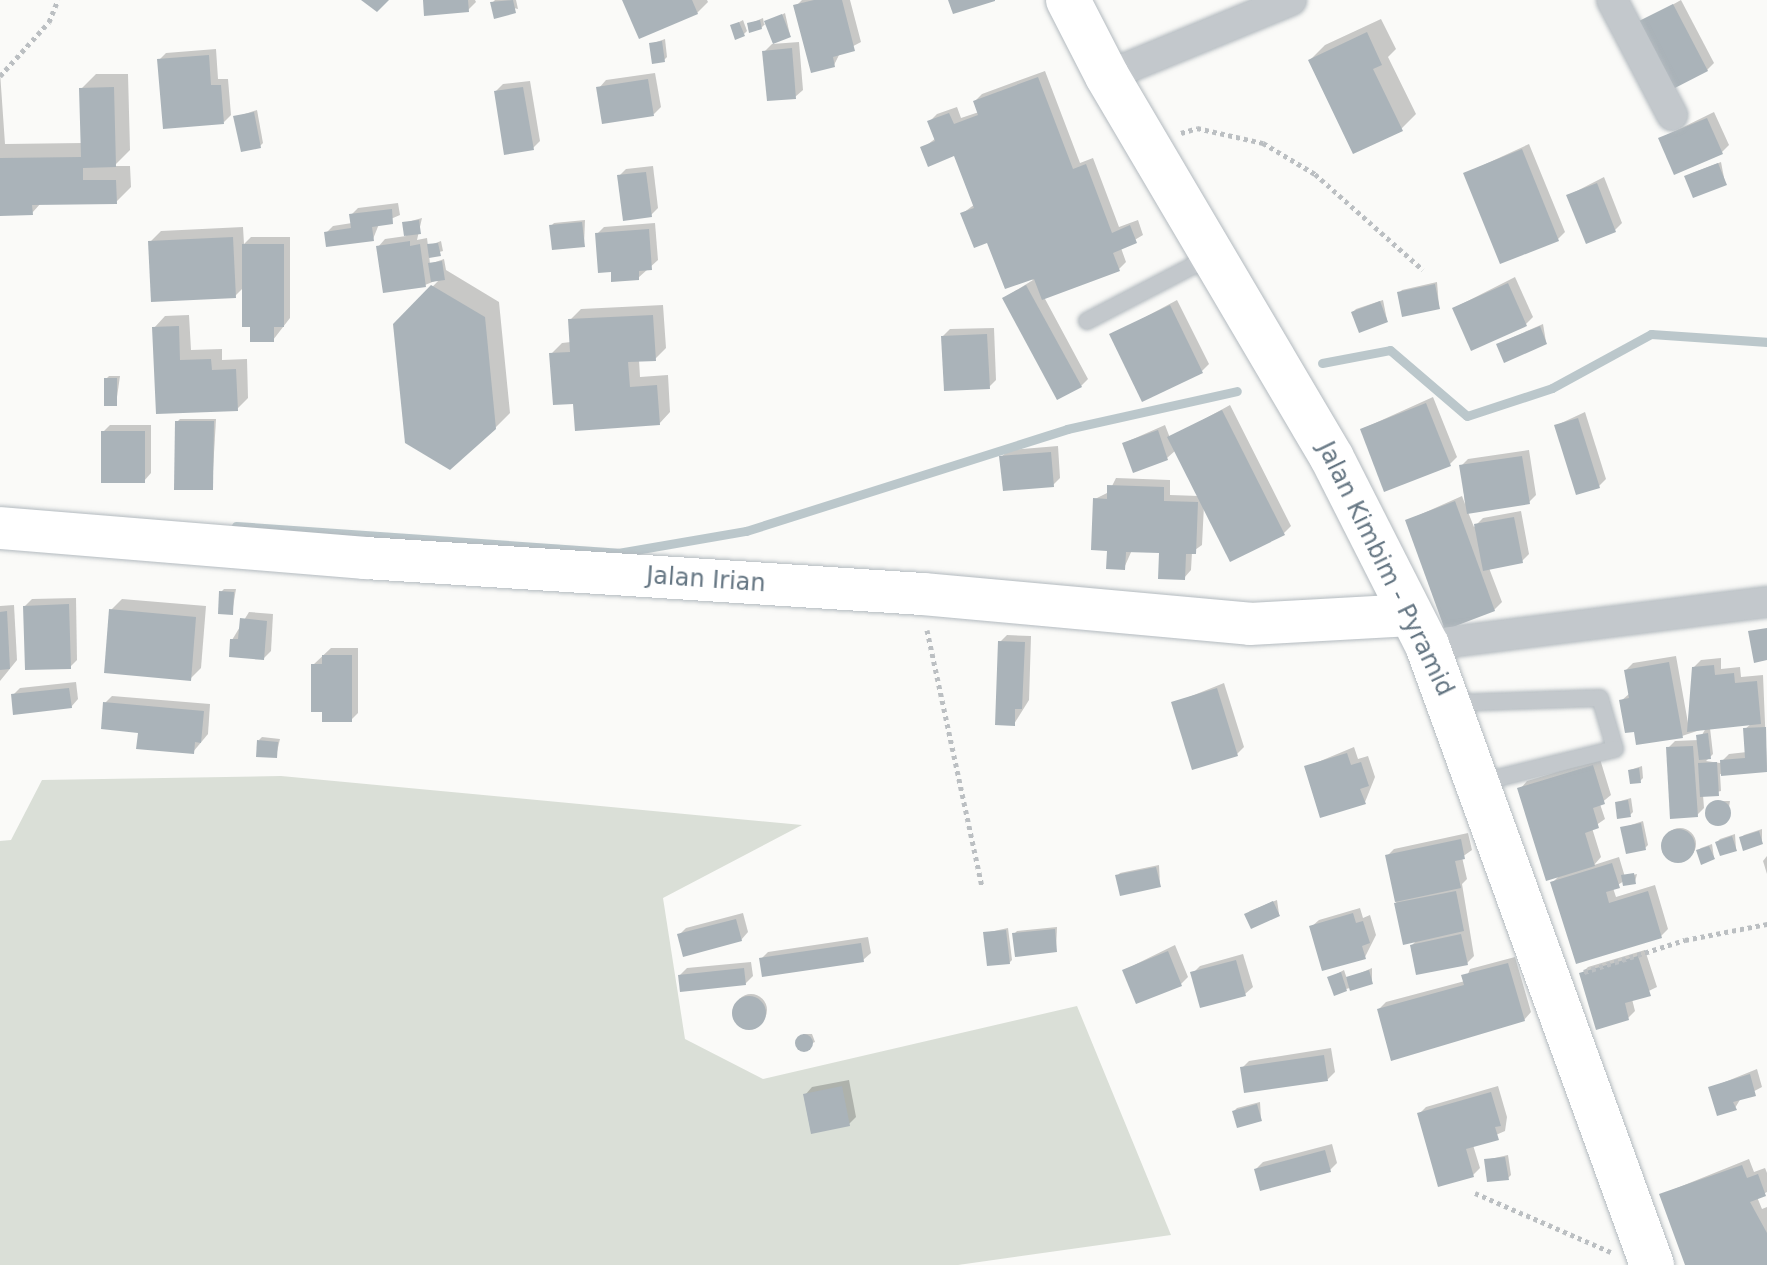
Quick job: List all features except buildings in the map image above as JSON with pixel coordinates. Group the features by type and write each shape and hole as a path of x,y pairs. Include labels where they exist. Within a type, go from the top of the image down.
{"highway":[{"name":"Jalan Kimbim - Pyramid","path":"1068,0 1107,76 1150,143 1332,458 1419,630 1452,703 1650,1261"}],"main road":[{"name":"Jalan Irian","path":"0,528 923,594 1250,624 1419,630"}],"street":[{"path":"1107,76 1291,0"},
{"path":"1612,0 1672,115"},
{"path":"1419,630 1767,602"}],"lane":[{"path":"1087,321 1213,255"},
{"path":"1452,703 1600,698 1615,749 1478,783"}],"path":[{"path":"0,76 49,22 58,0"},
{"path":"1150,143 1197,128 1263,143 1315,174 1423,270"},
{"path":"923,594 929,652 956,752 982,887"},
{"path":"1552,981 1685,940 1767,924"},
{"path":"1475,1193 1597,1250 1650,1261"}],"shaded area":[{"path":"281,776 802,825 663,898 685,1039 763,1079 1077,1006 1171,1235 958,1265 0,1265 0,841 11,840 42,780"}],"waterway":[{"path":"1322,363 1390,350 1467,416 1552,388 1651,334 1767,342"},
{"path":"236,526 618,553 746,531 1067,429 1237,391"}]}
